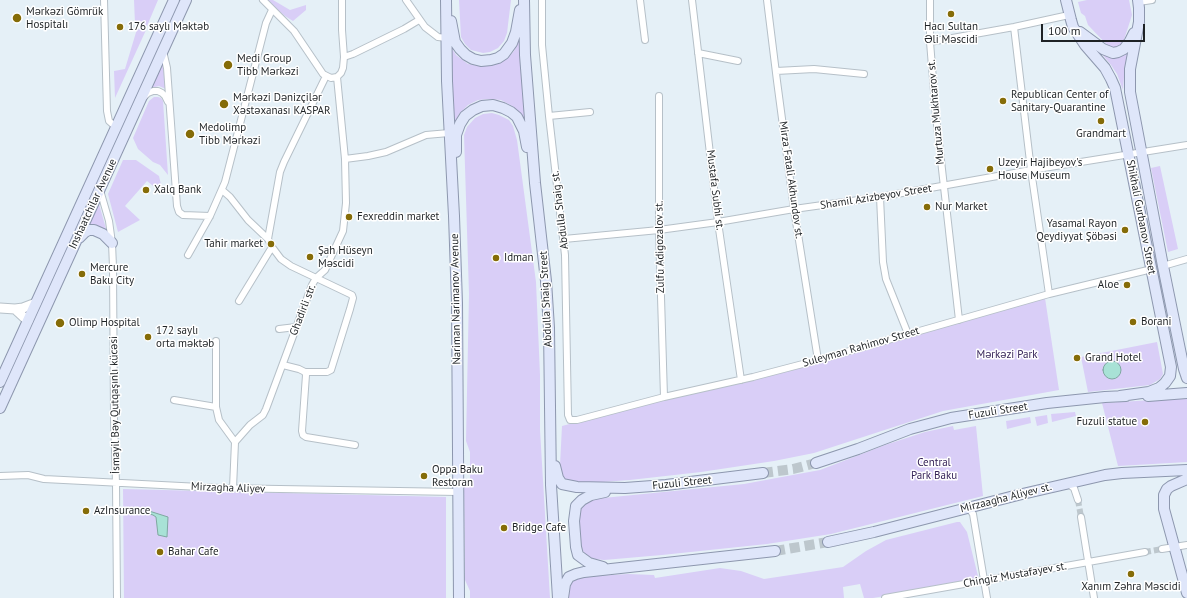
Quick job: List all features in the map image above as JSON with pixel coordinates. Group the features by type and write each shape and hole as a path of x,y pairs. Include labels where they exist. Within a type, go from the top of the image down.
{"main road":[{"name":"Inshaatchilar Avenue","path":"0,382 174,0"},
{"name":"Inshaatchilar Avenue","path":"0,408 186,0"},
{"path":"446,4 455,42 466,55 481,61 498,58 504,54 512,43 523,0"},
{"name":"Abdulla Shaig Street","path":"523,0 525,55 535,183 546,281 549,328 551,502 558,598"},
{"name":"Shikhali Gurbanov Street","path":"1066,0 1073,27 1085,45 1105,68 1111,79 1118,99 1171,367 1171,374 1169,378 1155,390 1120,396"},
{"path":"1073,27 1103,49 1113,53 1118,52 1124,49 1130,41 1139,16 1139,1"},
{"name":"Nariman Narimanov Avenue","path":"446,4 449,133 457,303 459,598"},
{"name":"Shikhali Gurbanov Street","path":"1139,16 1137,36 1130,69 1129,85 1163,266 1187,378"},
{"path":"454,216 456,143 458,128 465,116 482,106 493,105 503,108 517,117 524,132 535,183"},
{"path":"76,240 85,232 94,230 103,234 112,243"},
{"name":"Fuzuli Street","path":"816,463 910,429 951,418 1047,403 1120,396 1187,393"},
{"path":"550,442 558,478 562,484 577,487 625,488"},
{"name":"Mirzaagha Aliyev st.","path":"828,542 1113,473 1187,470"},
{"name":"Fuzuli Street","path":"625,488 763,474"},
{"path":"1187,479 1171,486 1164,495 1164,509 1187,594"},
{"path":"625,488 591,495 585,497 578,503 575,510 574,521 576,547 578,555 589,564 604,567 637,567"},
{"path":"563,598 565,584 569,578 584,572 775,551"}],"street":[{"path":"104,0 106,111 109,121 117,128"},
{"path":"263,0 294,31 320,70 326,76 332,78 337,77 343,68 342,0"},
{"path":"406,0 419,20 432,33 438,37 446,38"},
{"name":"Abdulla Shaig st.","path":"542,0 542,36 549,116 564,239 567,298 568,415 570,420"},
{"path":"640,0 645,40"},
{"name":"Mustafa Subhi st.","path":"692,0 718,222 741,380"},
{"name":"Mirza Fatali Akhundov st.","path":"767,0 794,209 818,360"},
{"name":"Murtuza Mukhtarov st.","path":"930,0 930,42 936,116 959,320"},
{"path":"1139,1 1152,0"},
{"path":"188,255 210,216 222,190 266,23 272,10"},
{"path":"930,42 1014,27 1069,15"},
{"path":"344,57 398,32 419,20"},
{"path":"1014,27 1049,294"},
{"path":"163,50 167,68 177,206 179,212 183,215 210,216"},
{"path":"698,53 738,60"},
{"path":"776,71 814,69 864,74"},
{"path":"268,239 280,172 326,76"},
{"name":"Ghadirli str.","path":"236,442 250,425 263,415 312,285 316,278 325,270 344,231 346,203 345,158 337,77"},
{"path":"137,106 148,93 158,91 166,96 170,107"},
{"name":"Zulfu Adigozalov st.","path":"659,96 659,230 664,397"},
{"path":"549,116 590,112"},
{"path":"345,158 368,156 386,152 426,135 449,133"},
{"name":"Shamil Azizbeyov Street","path":"564,239 659,230 718,222 943,187 1032,170 1187,145"},
{"name":"İsmayil Bəy Qutqaşınlı kücəsi","path":"100,190 109,221 112,243 114,292 114,418 117,598"},
{"path":"222,190 230,197 248,220 268,239 281,259 291,266 350,294 353,298 331,370 327,372 305,372 303,370 283,365"},
{"path":"880,197 883,262 886,279 908,334"},
{"path":"239,301 272,247"},
{"path":"1163,266 1187,259"},
{"name":"Suleyman Rahimov Street","path":"570,420 577,420 664,397 741,380 818,360 1049,294 1152,269"},
{"path":"0,308 24,308 36,303"},
{"path":"15,309 28,322"},
{"path":"279,329 296,327"},
{"path":"216,341 216,407 219,420 236,442 233,488"},
{"path":"305,372 303,434 306,437 355,445"},
{"path":"174,400 216,407"},
{"name":"Mirzagha Aliyev","path":"0,476 28,475 44,479 233,488 458,492"},
{"path":"1057,486 1067,485 1073,487 1078,500"},
{"path":"950,512 968,510 972,512 986,598"},
{"path":"1081,517 1094,598"},
{"path":"1162,549 1187,545"},
{"name":"Chingiz Mustafayev st.","path":"885,598 1145,552"}],"green space":[{"path":"134,0 158,0 147,26 135,24"},
{"path":"265,0 273,0 290,10 306,5 306,10 293,21"},
{"path":"459,0 511,0 507,33 504,41 498,48 490,52 483,53 471,50 465,44 461,37"},
{"path":"1087,0 1129,0 1132,15 1121,46 1113,48 1109,47 1088,25 1085,16 1081,13 1078,2"},
{"path":"137,29 146,30 115,98 114,71 125,69"},
{"path":"519,39 525,122 518,111 501,100 478,100 468,105 459,114 453,128 450,45 456,55 468,64 491,66 508,58 514,51"},
{"path":"1130,49 1125,64 1123,90 1117,74 1100,52 1109,57 1117,58 1125,55"},
{"path":"162,63 164,65 166,89 159,86 151,88"},
{"path":"154,97 161,98 163,101 168,175 160,165 153,162 138,149 133,138 149,101"},
{"path":"492,113 509,120 513,126 517,140 536,282 540,375 540,430 550,598 470,598 470,591 465,580 464,487 470,479 470,452 466,441 469,294 464,135 467,127 475,118 483,114"},
{"path":"123,160 136,160 159,176 163,194 147,181 125,206 140,220 118,232 108,194"},
{"path":"1160,166 1178,249 1168,252 1151,168"},
{"path":"99,204 107,232 96,226 88,226"},
{"name":"Mərkəzi Park","path":"1045,298 1059,390 943,411 814,453 774,461 701,472 589,483 571,482 562,476 560,465 562,426"},
{"path":"1157,342 1163,374 1160,379 1150,385 1088,392 1081,357"},
{"path":"1187,398 1187,462 1118,466 1102,403"},
{"path":"1075,412 1076,416 1052,422 1051,414"},
{"path":"1047,415 1048,423 1037,426 1035,417"},
{"path":"1030,417 1031,423 1007,429 1006,421"},
{"name":"Central Park Baku","path":"953,426 954,430 976,426 983,496 831,534 767,544 604,560 588,557 581,546 579,515 585,504 593,499 744,484 820,470 885,445 925,432"},
{"path":"123,489 446,497 446,598 124,598"},
{"path":"960,522 967,532 979,580 873,598 864,598 860,584 843,587 844,598 568,598 570,586 574,579 581,577 628,574 654,575 655,578 720,568 741,571 764,579 843,567 866,551 886,540"}],"shaded area":[{"path":"1112,361 1118,364 1121,370 1118,376 1112,379 1106,376 1103,370 1106,364"},
{"path":"146,510 168,517 167,537 158,535 156,517 146,513"}],"tunnel":[{"path":"763,473 793,469 816,463"},
{"path":"1078,500 1081,517"},
{"path":"775,551 828,542"},
{"path":"1145,552 1162,549"}],"place":[{"name":"Hacı Sultan Əli Məscidi","path":"951,14"},
{"name":"Mərkəzi Gömrük Hospitalı","path":"17,18"},
{"name":"176 saylı Məktəb","path":"120,27"},
{"name":"Medi Group Tibb Mərkəzi","path":"228,65"},
{"name":"Republican Center of Sanitary-Quarantine","path":"1003,101"},
{"name":"Mərkəzi Dənizçilər Xəstəxanası KASPAR","path":"224,104"},
{"name":"Grandmart","path":"1101,121"},
{"name":"Medolimp Tibb Mərkəzi","path":"190,134"},
{"name":"Uzeyir Hajibeyov's House Museum","path":"990,169"},
{"name":"Xalq Bank","path":"146,190"},
{"name":"Nur Market","path":"927,207"},
{"name":"Fexreddin market","path":"349,217"},
{"name":"Yasamal Rayon Qeydiyyat Şöbəsi","path":"1125,230"},
{"name":"Tahir market","path":"271,244"},
{"name":"Şah Hüseyn Məscidi","path":"310,257"},
{"name":"Idman","path":"496,258"},
{"name":"Mercure Baku City","path":"82,274"},
{"name":"Aloe","path":"1127,285"},
{"name":"Borani","path":"1133,322"},
{"name":"Olimp Hospital","path":"60,323"},
{"name":"172 saylı orta məktəb","path":"148,337"},
{"name":"Grand Hotel","path":"1077,358"},
{"name":"Fuzuli statue","path":"1145,422"},
{"name":"Oppa Baku Restoran","path":"424,476"},
{"name":"AzInsurance","path":"86,511"},
{"name":"Bridge Cafe","path":"504,528"},
{"name":"Bahar Cafe","path":"160,552"},
{"name":"Xanım Zəhra Məscidi","path":"1131,574"}]}
